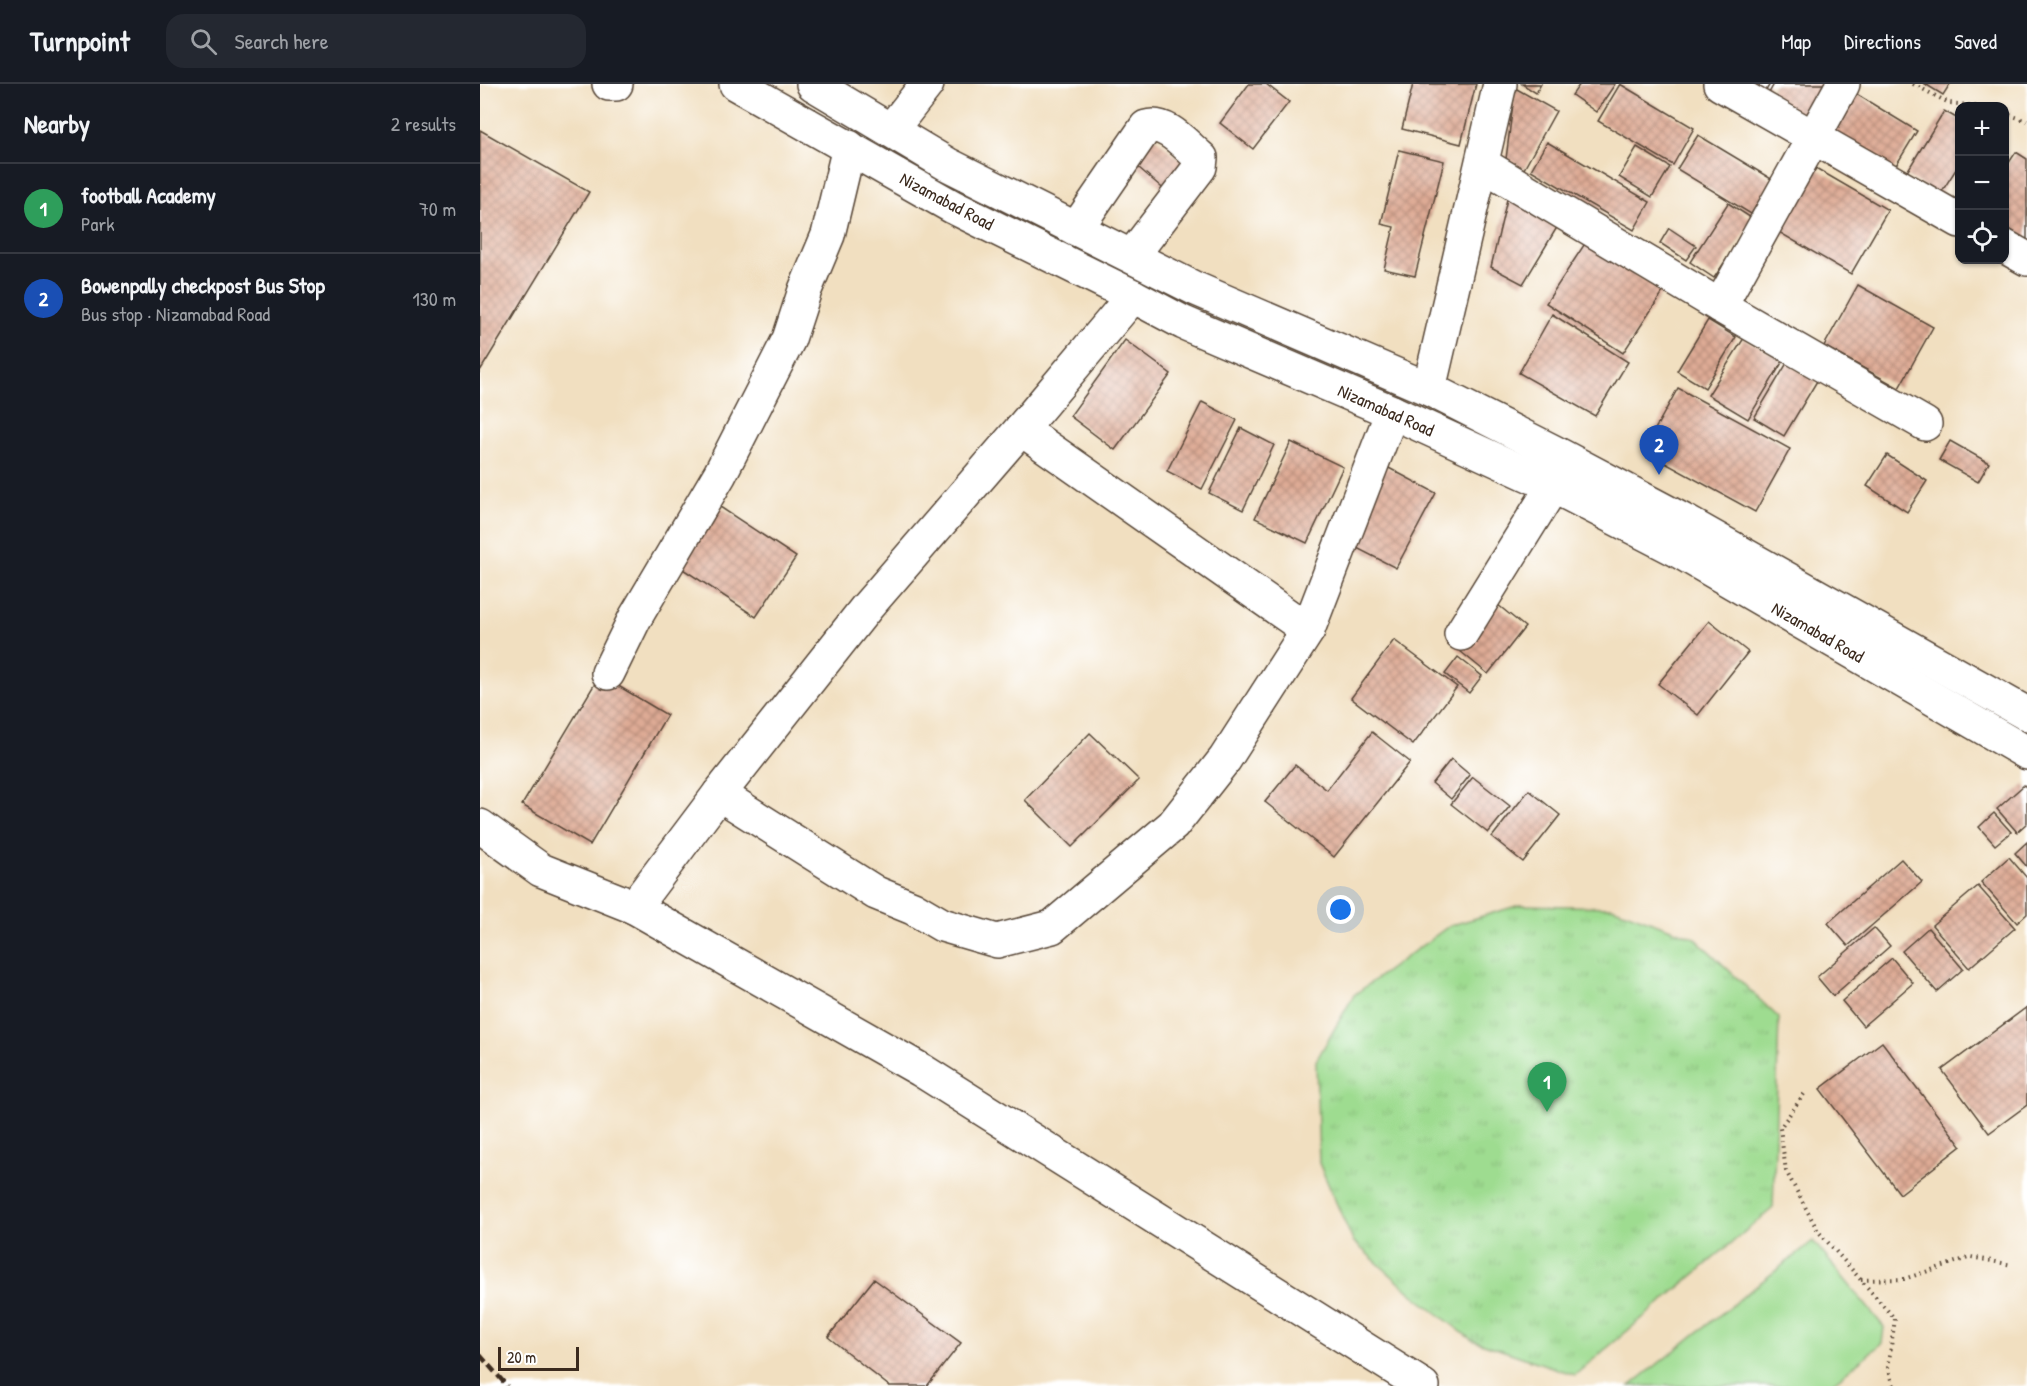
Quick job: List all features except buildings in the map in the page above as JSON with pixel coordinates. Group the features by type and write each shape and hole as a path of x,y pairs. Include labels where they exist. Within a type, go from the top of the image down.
{"main road":[{"path":"609,84 616,84"},
{"name":"Nizamabad Road","path":"736,84 953,207 1184,323 1392,412 1552,486 1675,549 2027,753"},
{"name":"Nizamabad Road","path":"813,84 947,164 1076,229 1194,288 1429,389 1686,522 2027,714"},
{"path":"891,130 927,84"},
{"path":"1429,389 1500,84"},
{"path":"1720,84 1955,219"},
{"path":"1720,306 1843,84"},
{"path":"1076,229 1146,127 1155,125 1164,127 1201,158 1200,167 1132,256"},
{"path":"608,673 635,618 720,474 789,339 805,290 828,234 849,147"},
{"path":"1482,164 1720,306 1925,424"},
{"path":"2009,249 2027,259"},
{"path":"634,907 719,794 867,607 1132,296"},
{"path":"719,794 876,893 913,908 942,925 997,941 1052,927 1173,825 1225,759 1308,630 1392,412"},
{"path":"1021,429 1308,630"},
{"path":"1461,634 1552,486"},
{"path":"480,826 541,870 634,907 921,1070 1423,1386"}],"path":[{"path":"1913,84 1949,103 1955,104"},
{"path":"2009,115 2027,121"},
{"path":"1804,1094 1780,1128 1786,1171 1818,1232 1895,1319 1888,1367 1894,1386"},
{"path":"1861,1280 1904,1279 1971,1257 2012,1266"}],"green space":[{"path":"1520,905 1612,907 1695,938 1779,1018 1773,1208 1575,1375 1472,1340 1411,1293 1353,1241 1319,1163 1316,1061 1354,995 1449,926"},
{"path":"1813,1241 1884,1327 1882,1343 1829,1386 1630,1386"}],"railway":[{"path":"480,1355 507,1386"}],"place":[{"name":"Bowenpally checkpost Bus Stop","path":"1659,475"},
{"name":"football Academy","path":"1547,1112"}]}
